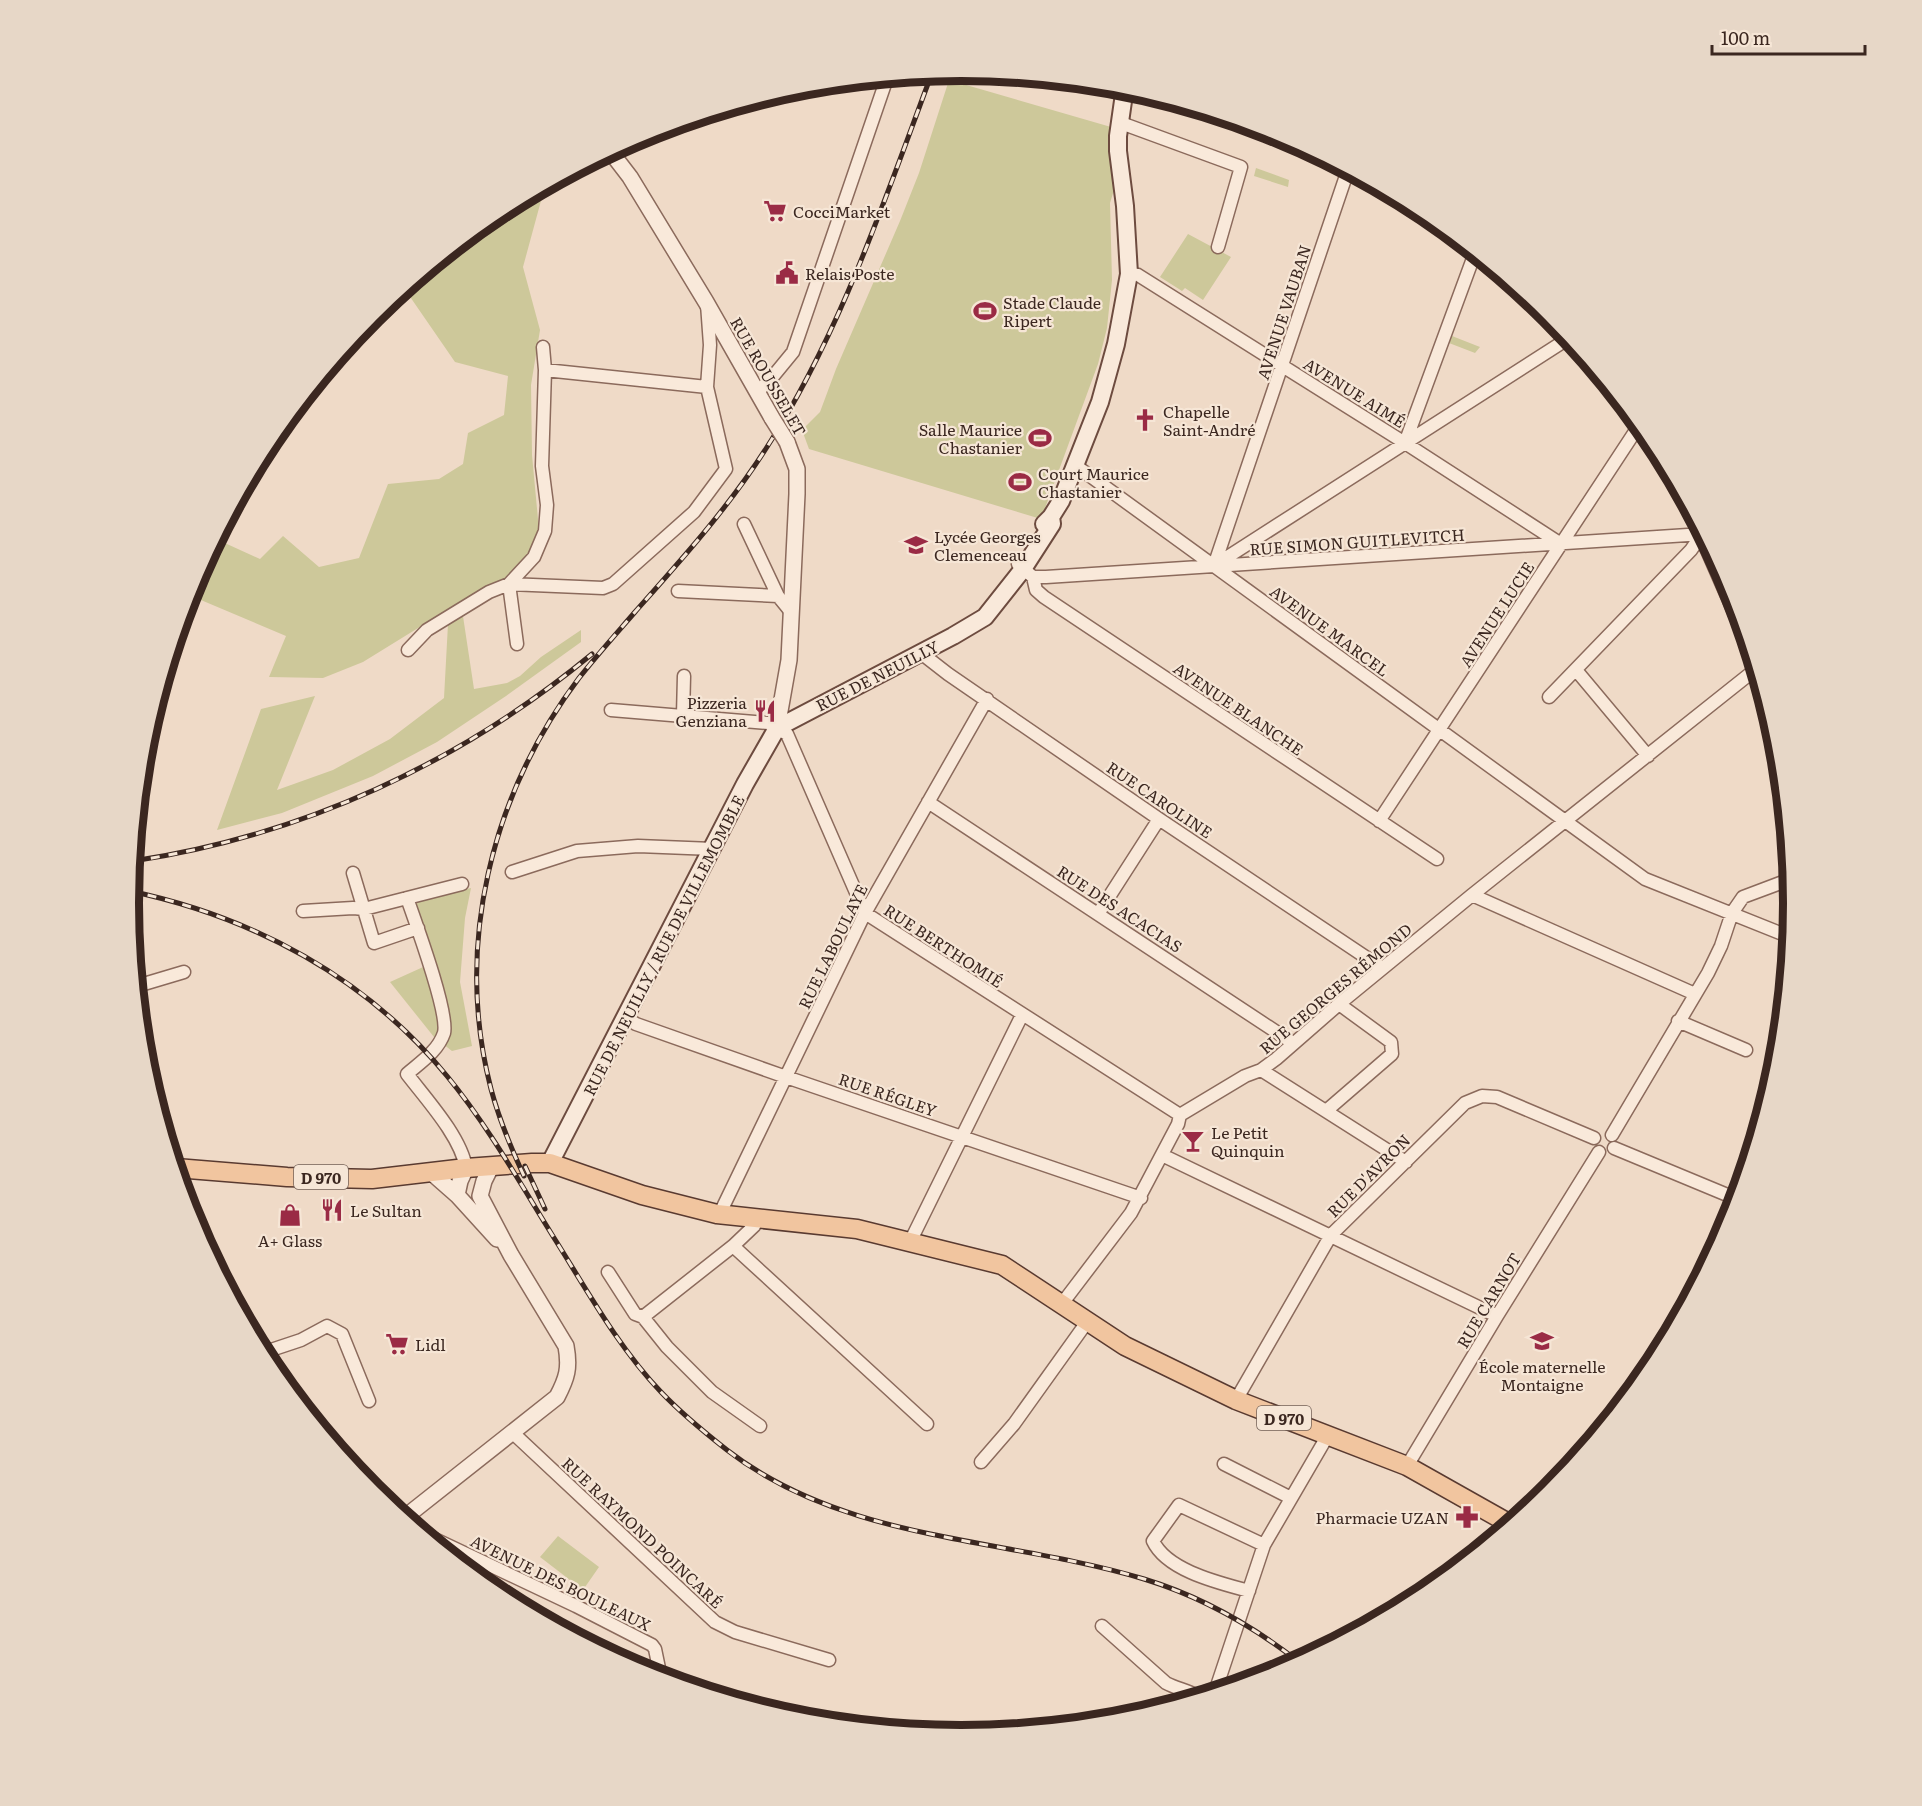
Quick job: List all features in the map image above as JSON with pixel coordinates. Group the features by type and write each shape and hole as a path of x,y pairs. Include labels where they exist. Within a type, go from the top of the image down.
{"main road":[{"name":"RUE DE NEUILLY","path":"777,728 953,636 986,616 1024,570 1047,519 1051,517 1061,501 1105,387 1116,344 1129,274 1125,206 1118,151 1124,98"},
{"name":"RUE DE NEUILLY / RUE DE VILLEMOMBLE","path":"549,1163 745,784 777,728"},
{"name":"D 970","path":"184,1169 287,1177 372,1179 466,1168 549,1163 642,1196 717,1214 857,1229 1002,1265 1125,1346 1236,1400 1407,1466 1504,1520"}],"street":[{"path":"757,392 793,352 885,85"},
{"path":"1121,123 1241,167 1218,247"},
{"name":"RUE ROUSSELET","path":"615,158 630,177 706,302 787,442 797,469 789,660 777,728"},
{"name":"AVENUE VAUBAN","path":"1214,566 1346,177"},
{"path":"1405,443 1472,260"},
{"name":"AVENUE AIMÉ","path":"1129,274 1138,275 1283,365 1561,544"},
{"path":"408,650 427,630 489,592 509,584 603,588 613,584 694,512 726,469 707,387 710,345 706,302"},
{"path":"1214,566 1562,343"},
{"path":"509,584 534,557 544,531 547,505 542,466 543,347"},
{"path":"544,370 707,387"},
{"name":"AVENUE LUCIE","path":"1379,821 1634,433"},
{"name":"AVENUE MARCEL","path":"1075,465 1645,879 1782,934"},
{"path":"744,524 778,596 791,612"},
{"name":"RUE SIMON GUITLEVITCH","path":"1024,570 1214,566 1696,534"},
{"path":"1549,697 1691,550 1698,539"},
{"name":"AVENUE BLANCHE","path":"1024,570 1036,590 1044,597 1437,859"},
{"path":"509,584 517,644"},
{"path":"678,591 778,596"},
{"name":"RUE CAROLINE","path":"921,652 948,674 1159,819 1382,968"},
{"path":"1576,670 1648,756"},
{"name":"RUE GEORGES RÉMOND","path":"1180,1115 1245,1076 1261,1070 1472,895 1750,674"},
{"path":"682,715 684,676"},
{"name":"RUE LABOULAYE","path":"717,1214 722,1209 865,913 987,699"},
{"path":"611,710 768,723 777,728"},
{"name":"RUE BERTHOMIÉ","path":"777,728 788,734 865,913 1180,1115"},
{"name":"RUE DES ACACIAS","path":"928,801 1293,1043"},
{"path":"1098,914 1159,819"},
{"path":"512,872 577,851 639,846 713,849"},
{"path":"353,873 374,943 418,928"},
{"path":"1612,1135 1695,994 1720,946 1732,913 1743,897 1782,882"},
{"path":"303,911 364,909 462,884"},
{"path":"1472,895 1695,994"},
{"path":"407,898 443,1010 444,1030 438,1047 407,1074 446,1124 511,1255 566,1346 569,1362 566,1381 557,1397 410,1513"},
{"path":"144,984 184,972"},
{"path":"1326,1111 1392,1054 1391,1042 1339,1004"},
{"path":"910,1242 1022,1015"},
{"name":"RUE RÉGLEY","path":"626,1018 636,1024 786,1077 1141,1198"},
{"path":"1678,1021 1746,1050"},
{"path":"1261,1070 1406,1162"},
{"name":"RUE D'AVRON","path":"1236,1400 1331,1235 1464,1103 1482,1096 1497,1097 1594,1138"},
{"path":"1061,1305 1141,1198 1178,1124 1180,1115"},
{"path":"1602,1132 1612,1135 1615,1141 1614,1148 1609,1153 1599,1152 1594,1148 1594,1138 1602,1132"},
{"path":"1614,1148 1728,1195"},
{"name":"RUE CARNOT","path":"1407,1466 1599,1152"},
{"path":"1162,1155 1497,1316"},
{"path":"480,1196 490,1167"},
{"path":"457,1195 466,1168"},
{"path":"432,1173 457,1195 511,1255"},
{"path":"644,1317 733,1246 754,1226 758,1219"},
{"path":"733,1246 927,1424"},
{"path":"608,1272 635,1314 644,1317 667,1347 712,1392 760,1426"},
{"path":"981,1462 1014,1424 1088,1322"},
{"path":"272,1350 301,1340 327,1326 342,1334 369,1401"},
{"name":"RUE RAYMOND POINCARÉ","path":"513,1433 716,1622 735,1632 829,1660"},
{"path":"1218,1683 1264,1545 1328,1435"},
{"path":"1224,1464 1291,1498"},
{"path":"1249,1591 1190,1573 1156,1549 1153,1541 1179,1505 1264,1545"},
{"name":"AVENUE DES BOULEAUX","path":"451,1547 652,1645 659,1667"},
{"path":"1102,1626 1166,1683 1177,1689 1191,1692"}],"shaded area":[{"name":"Stade Claude Ripert","path":"949,81 1111,127 1109,147 1114,190 1110,203 1112,280 1107,328 1098,364 1041,519 809,449 802,430 820,412 919,173"},
{"path":"1256,168 1289,180 1288,187 1254,176"},
{"path":"542,196 523,267 540,330 531,385 532,455 539,530 533,549 511,577 461,603 474,689 507,683 520,676 541,657 581,630 581,642 437,742 373,776 282,813 217,830 261,709 315,696 277,790 333,770 390,739 444,698 448,624 444,612 363,662 323,678 269,677 286,636 198,599 223,542 260,559 283,536 319,567 359,558 388,484 439,479 463,464 468,433 504,415 508,376 455,362 409,295 461,251"},
{"path":"1188,234 1231,257 1203,300 1185,288 1182,291 1160,277"},
{"path":"1452,336 1480,347 1475,353 1449,343"},
{"path":"471,888 465,918 460,982 472,1046 452,1051 434,1037 390,982 432,963 411,901"},
{"path":"558,1536 599,1567 583,1590 540,1557"}],"railway":[{"path":"524,1176 491,1089 481,1035 477,981 479,927 488,874 503,822 523,771 548,723 579,678 721,512 767,447 793,403 817,358 859,265 929,82"},
{"path":"141,860 196,849 257,833 318,813 376,789 433,761 488,729 541,693 592,654"},
{"path":"139,893 176,902 220,917 304,956 344,981 381,1009 415,1041 447,1076 477,1115 592,1300 631,1357 669,1400 727,1450 774,1481 823,1503 875,1521 928,1534 1091,1565 1165,1586 1206,1603 1245,1624 1290,1656"},
{"path":"525,1166 545,1209"}],"place":[{"name":"CocciMarket","path":"775,211"},
{"name":"Relais Poste","path":"787,273"},
{"name":"Stade Claude Ripert","path":"985,311"},
{"name":"Chapelle Saint-André","path":"1145,420"},
{"name":"Salle Maurice Chastanier","path":"1040,438"},
{"name":"Court Maurice Chastanier","path":"1020,482"},
{"name":"Lycée Georges Clemenceau","path":"916,545"},
{"name":"Pizzeria Genziana","path":"765,711"},
{"name":"Le Petit Quinquin","path":"1193,1141"},
{"name":"Le Sultan","path":"332,1210"},
{"name":"A+ Glass","path":"290,1215"},
{"name":"École maternelle Montaigne","path":"1542,1341"},
{"name":"Lidl","path":"397,1344"},
{"name":"Pharmacie UZAN","path":"1467,1517"}]}
